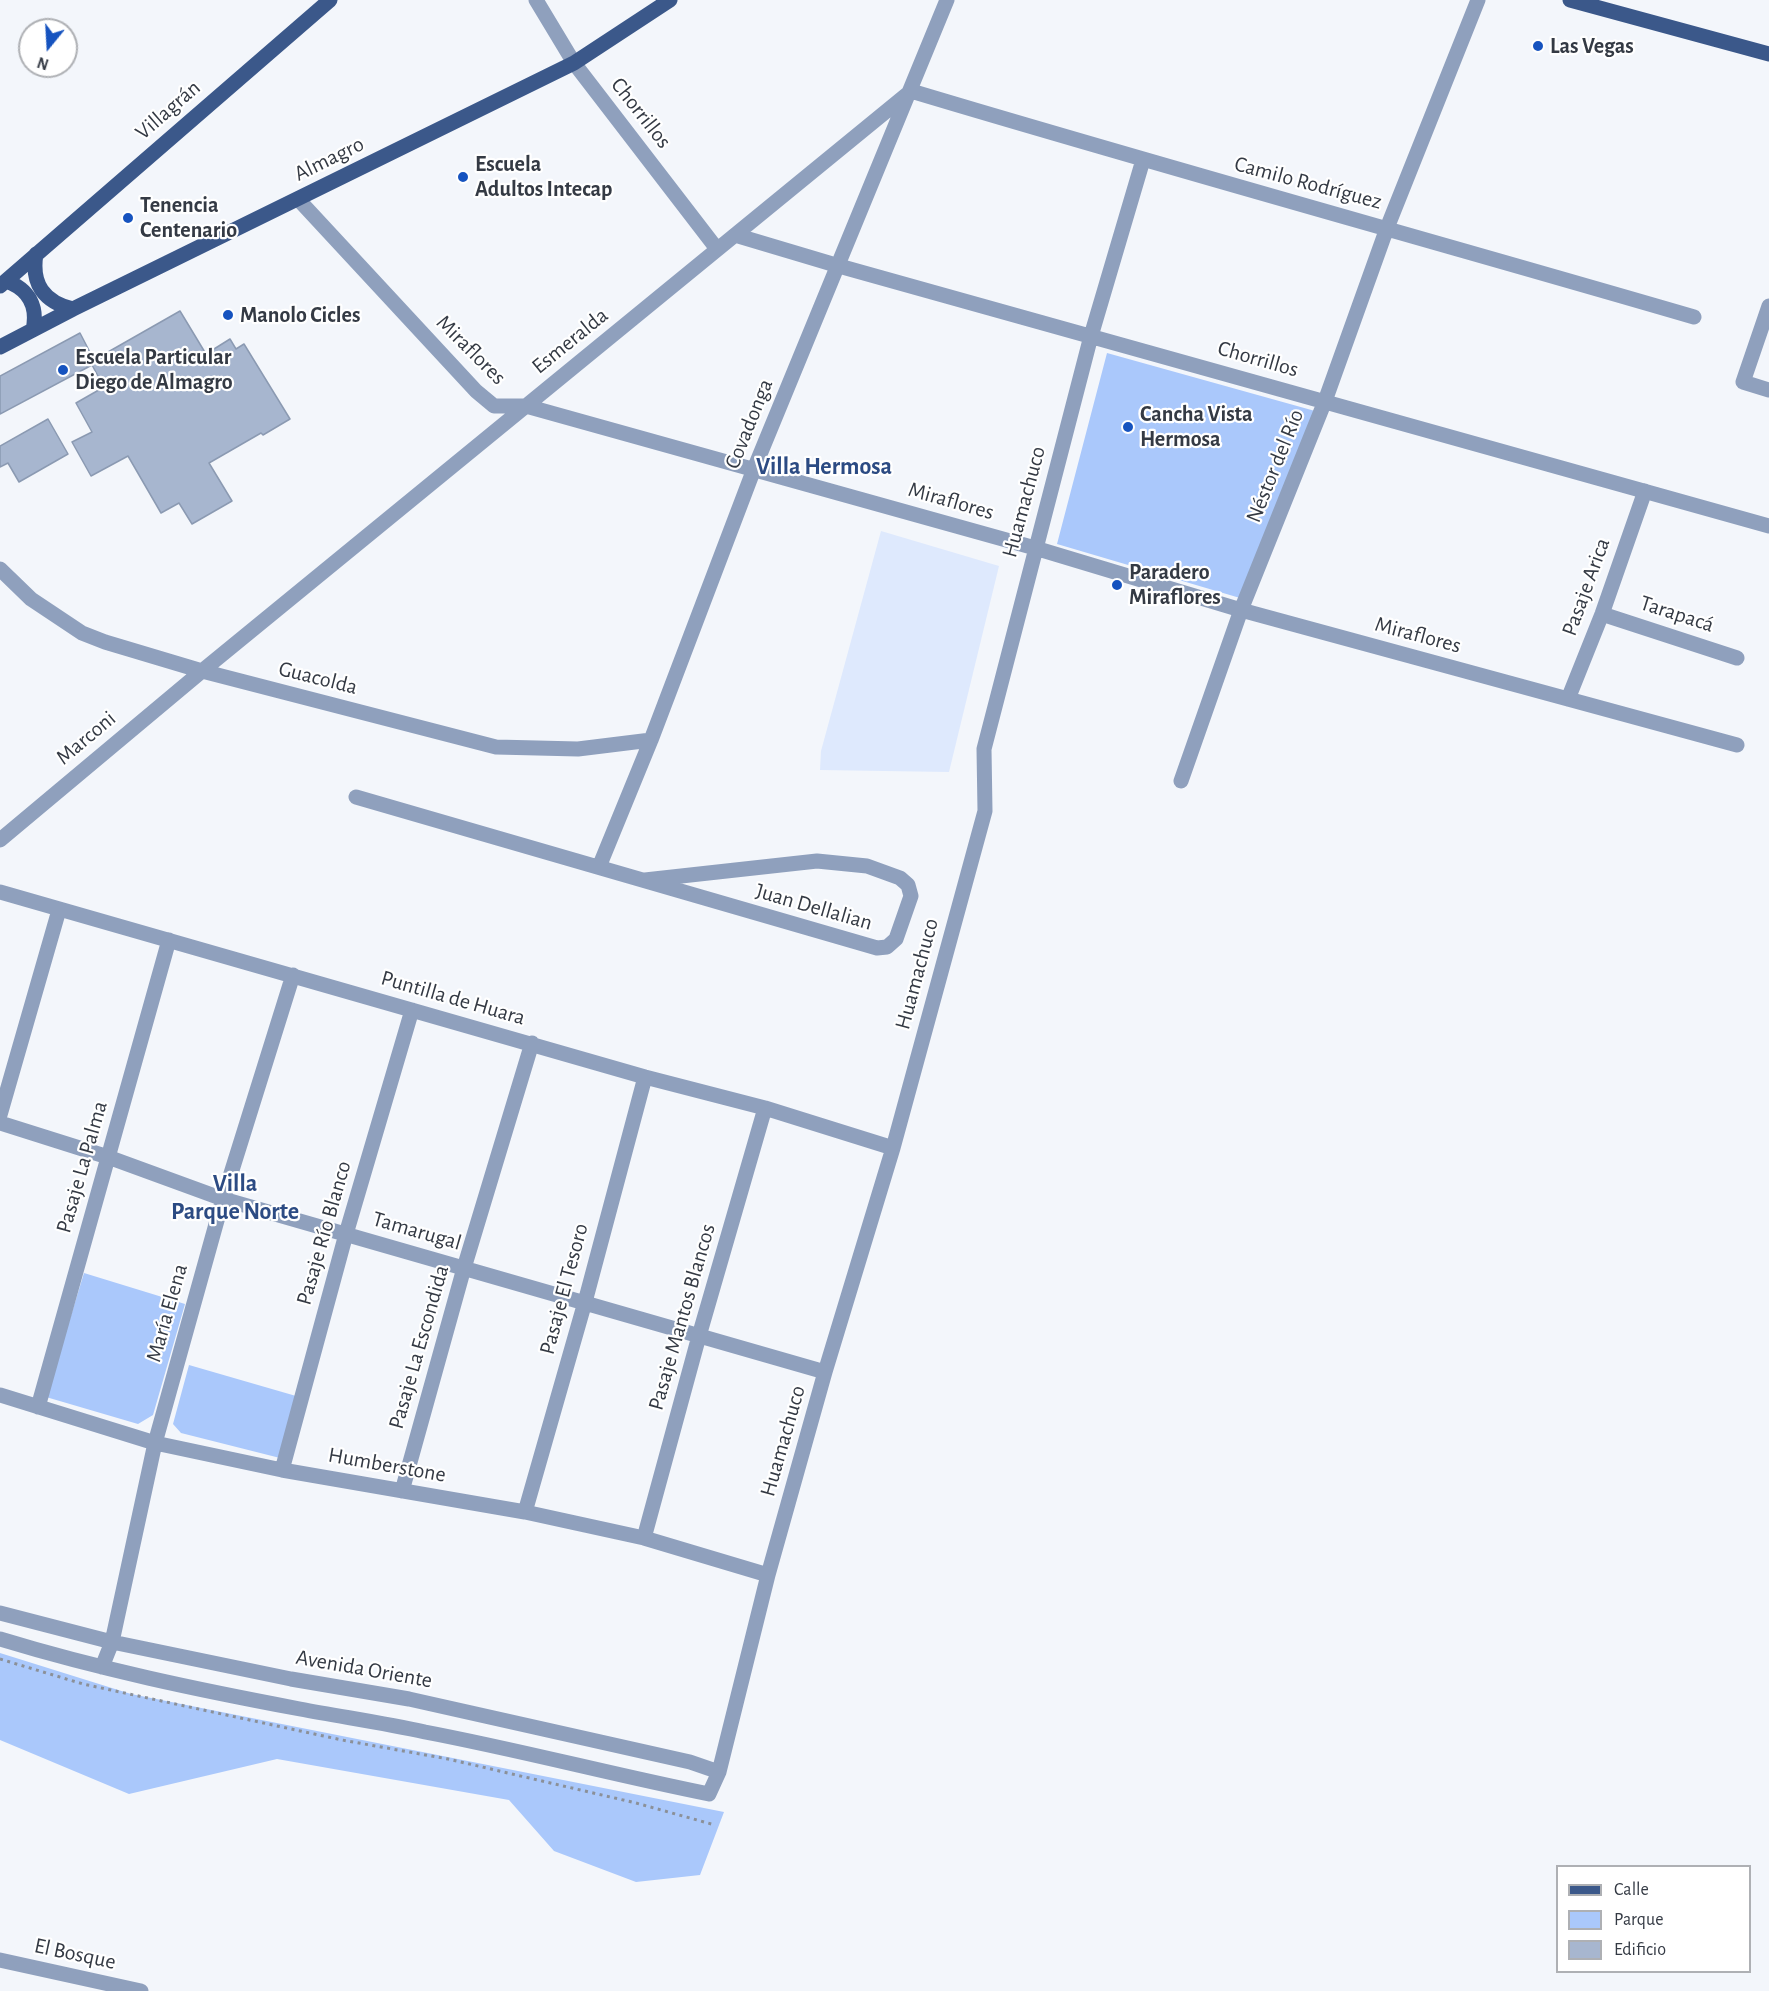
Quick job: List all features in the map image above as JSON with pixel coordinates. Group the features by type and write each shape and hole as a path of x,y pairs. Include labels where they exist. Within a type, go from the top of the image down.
{"main road":[{"name":"Villagrán","path":"3,284 330,0"},
{"name":"Almagro","path":"0,347 574,63 670,0"},
{"path":"1570,0 1769,54"},
{"path":"36,254 35,275 45,294 53,301 73,309"},
{"path":"3,284 22,289 32,303 35,321 33,330"}],"street":[{"name":"Chorrillos","path":"536,0 574,63 717,249"},
{"name":"Covadonga","path":"599,867 651,740 754,469 947,0"},
{"name":"Néstor del Río","path":"1181,781 1241,610 1325,401 1387,228 1478,0"},
{"name":"Camilo Rodríguez","path":"911,91 1143,160 1694,317"},
{"name":"Esmeralda","path":"202,671 911,91"},
{"name":"Huamachuco","path":"102,1667 243,1698 426,1732 709,1794 719,1772 768,1575 825,1372 893,1148 985,811 984,749 1090,336 1143,160"},
{"name":"Miraflores","path":"298,199 476,391 494,406 526,406 1035,548 1241,610 1737,745"},
{"name":"Chorrillos","path":"735,234 839,266 1769,526"},
{"path":"1769,306 1743,382 1769,390"},
{"name":"Pasaje Arica","path":"1568,699 1602,614 1645,491"},
{"name":"Guacolda","path":"0,569 7,587 82,633 202,671 496,747 578,748 651,740"},
{"name":"Tarapacá","path":"1602,614 1737,658"},
{"name":"Marconi","path":"0,840 202,671"},
{"name":"Juan Dellalian","path":"356,797 876,948 887,947 896,939 911,896 908,885 894,875 867,866 817,861 645,880"},
{"name":"Puntilla de Huara","path":"0,892 645,1077 765,1108 893,1148"},
{"path":"0,1115 59,910"},
{"name":"Pasaje La Palma","path":"38,1407 169,940"},
{"name":"María Elena","path":"102,1667 112,1642 155,1443 223,1198 294,975"},
{"name":"Pasaje Río Blanco","path":"282,1470 346,1234 412,1010"},
{"name":"Pasaje La Escondida","path":"402,1491 464,1268 532,1043"},
{"name":"Pasaje El Tesoro","path":"525,1512 585,1302 645,1077"},
{"name":"Pasaje Mantos Blancos","path":"644,1538 765,1108"},
{"name":"Tamarugal","path":"0,1123 108,1157 223,1198 825,1372"},
{"name":"Humberstone","path":"0,1395 155,1443 282,1470 525,1512 644,1538 768,1575"},
{"name":"Avenida Oriente","path":"0,1613 112,1642 169,1652 270,1675 419,1701 690,1762 719,1772"},
{"path":"0,1639 102,1667"},
{"name":"El Bosque","path":"0,1960 141,1991"}],"path":[{"path":"0,1659 83,1684 342,1740 448,1759 636,1803 715,1825"}],"shaded area":[{"path":"881,531 999,566 949,772 820,770 821,751"}],"green space":[{"path":"1107,353 1315,411 1240,598 1057,544"},
{"path":"84,1273 185,1304 153,1415 138,1424 46,1397"},
{"path":"189,1365 296,1396 280,1458 181,1433 173,1424"},
{"path":"0,1653 131,1694 724,1812 700,1875 636,1882 554,1851 509,1800 277,1759 129,1794 0,1740"}],"building":[{"path":"180,311 206,354 230,339 236,349 244,344 290,419 209,463 232,501 192,524 179,503 161,513 128,456 91,476 72,442 92,432 76,403 104,387 92,365 0,414 0,376 80,333 94,360"},
{"path":"48,419 68,454 19,482 8,463 0,467 0,446"}],"place":[{"name":"Las Vegas","path":"1538,46"},
{"name":"Escuela Adultos Intecap","path":"463,177"},
{"name":"Tenencia Centenario","path":"128,218"},
{"name":"Manolo Cicles","path":"228,315"},
{"name":"Escuela Particular Diego de Almagro","path":"63,370"},
{"name":"Cancha Vista Hermosa","path":"1128,427"},
{"name":"Paradero Miraflores","path":"1117,585"}],"district":[{"name":"Villa Hermosa","path":"824,467"},
{"name":"Villa Parque Norte","path":"235,1198"}]}
